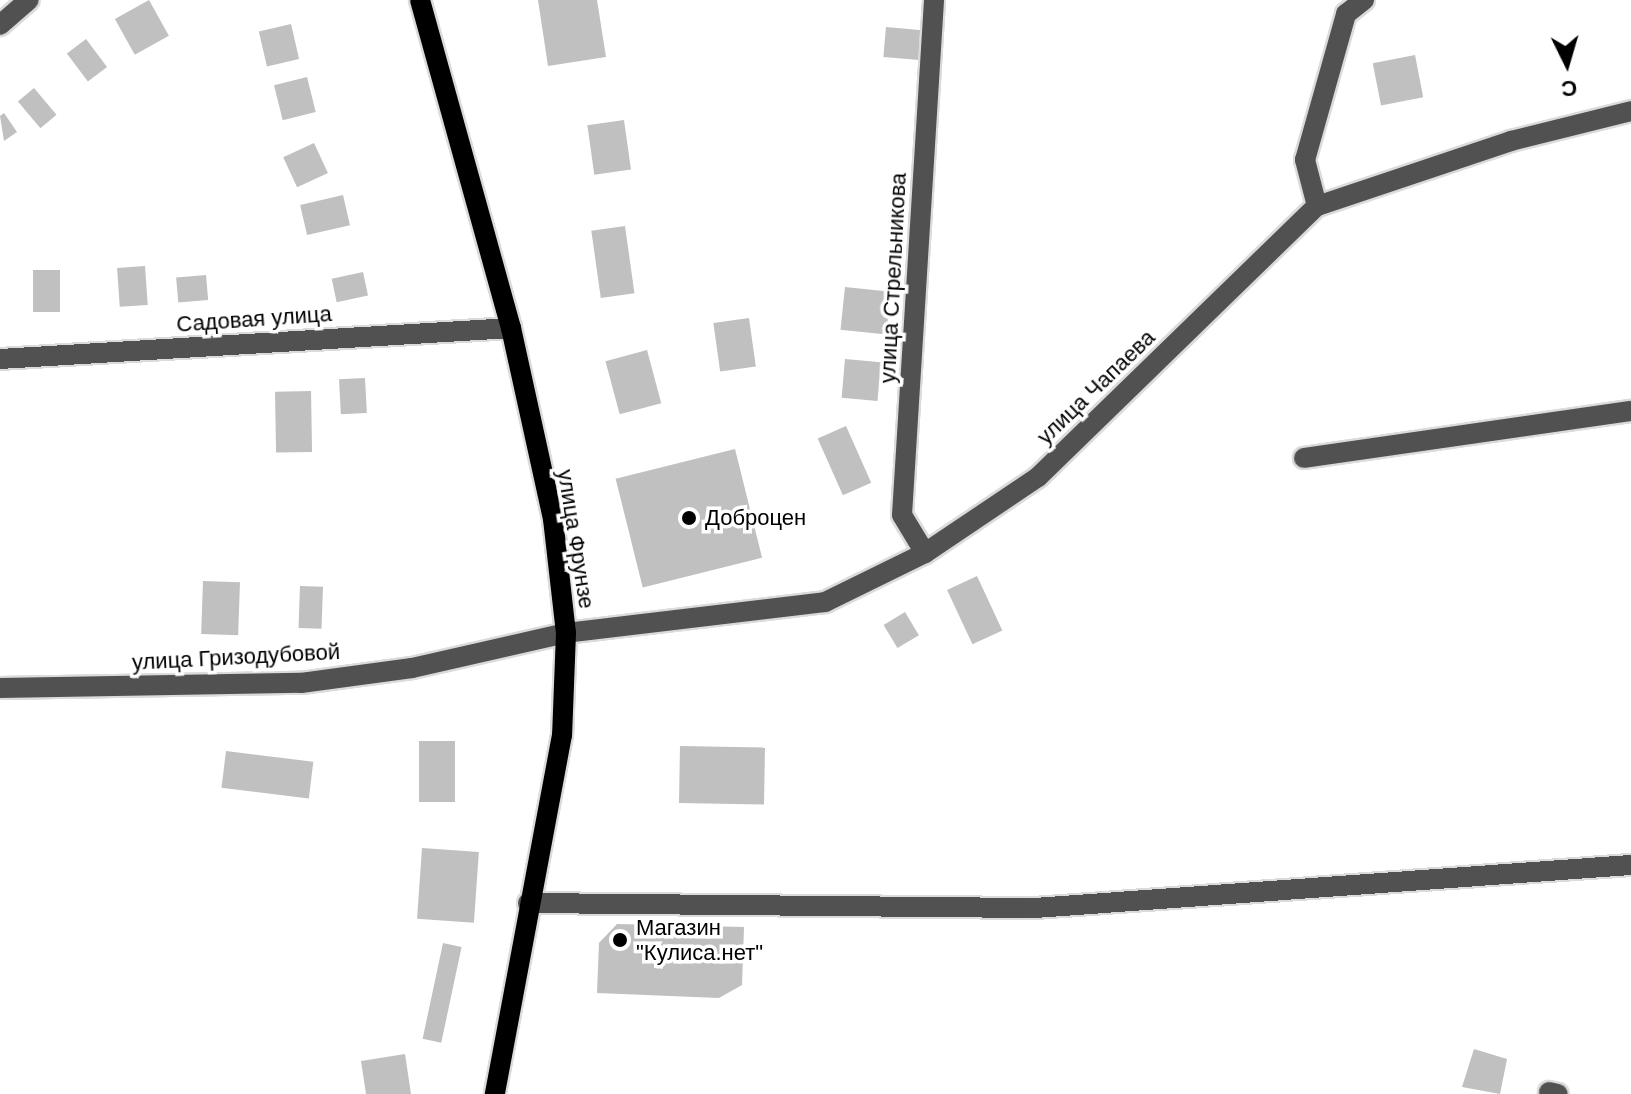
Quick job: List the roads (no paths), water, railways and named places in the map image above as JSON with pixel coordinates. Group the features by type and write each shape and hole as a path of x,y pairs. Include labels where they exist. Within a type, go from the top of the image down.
{"main road":[{"name":"улица Фрунзе","path":"420,0 511,328 553,519 566,633 562,735 528,903 495,1094"}],"street":[{"path":"0,25 29,0"},
{"name":"улица Стрельникова","path":"925,553 902,515 934,0"},
{"path":"1317,206 1305,160 1346,14 1364,0"},
{"name":"улица Чапаева","path":"566,633 825,602 925,553 1038,477 1317,206 1511,141 1631,111"},
{"name":"Садовая улица","path":"0,359 511,328"},
{"path":"1304,458 1631,411"},
{"name":"улица Гризодубовой","path":"0,688 301,683 412,668 566,633"},
{"path":"528,903 1035,908 1631,865"}],"place":[{"name":"Доброцен","path":"689,518"},
{"name":"Магазин \"Кулиса.нет\"","path":"620,940"}]}
